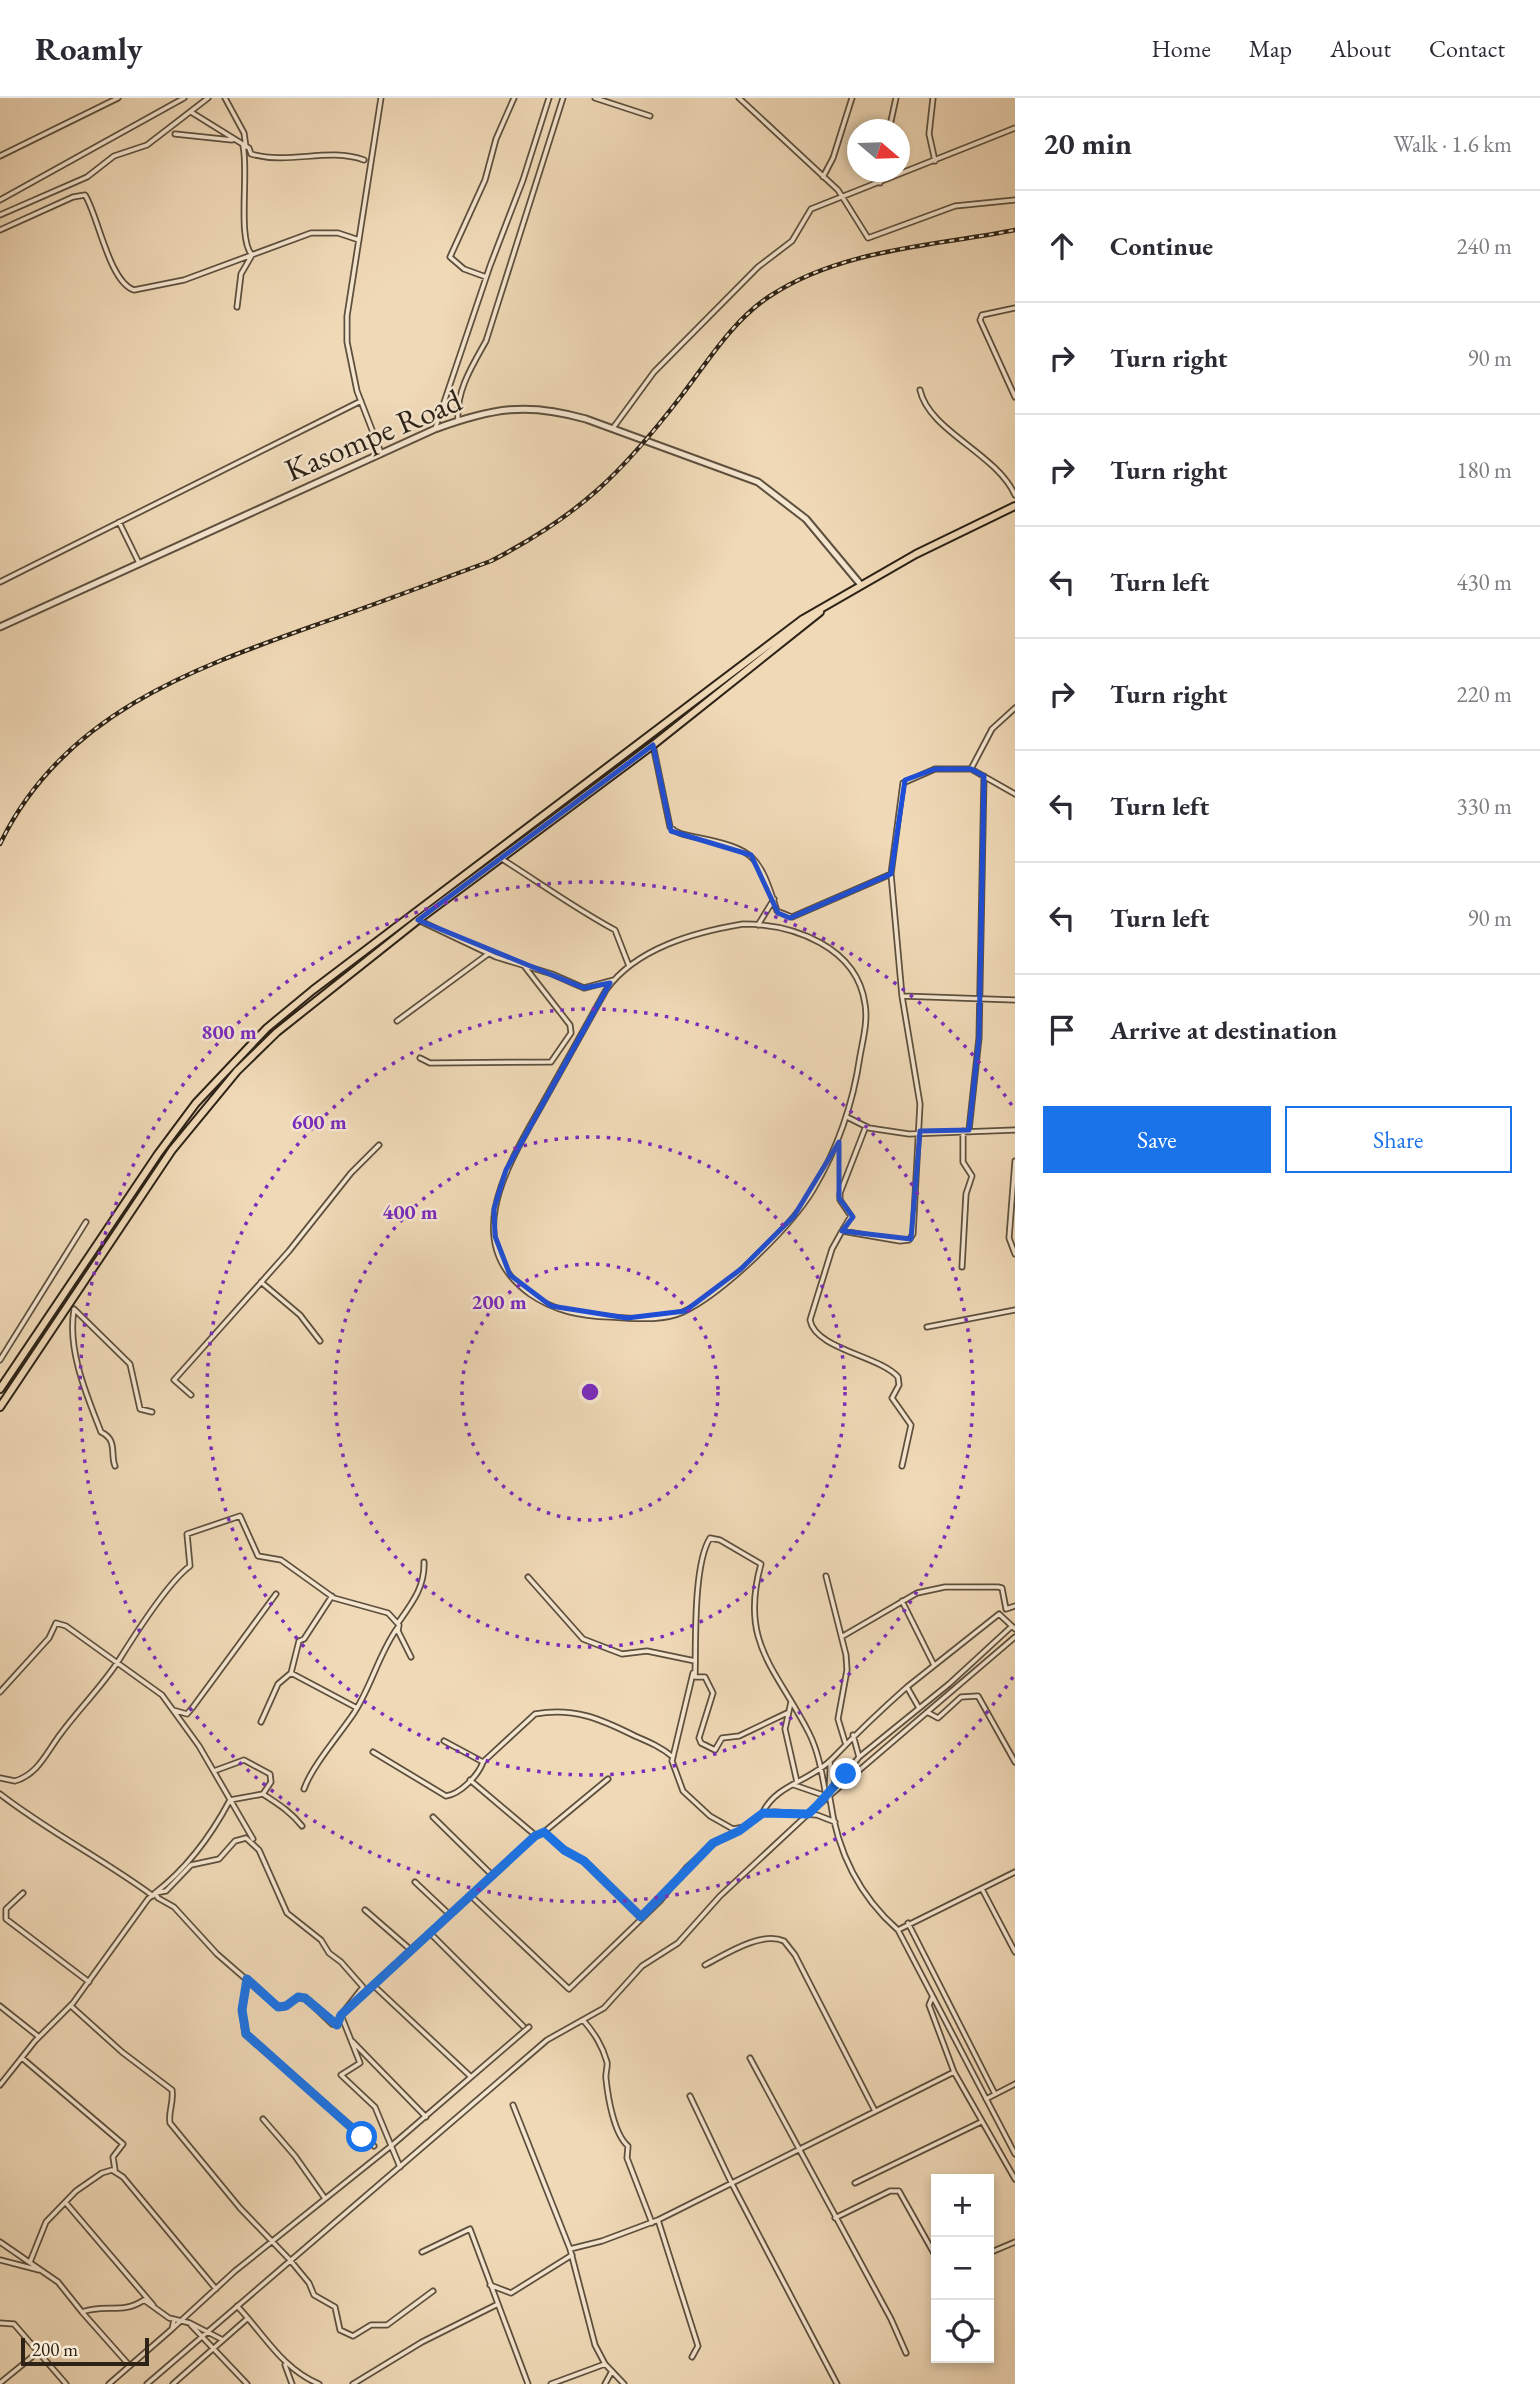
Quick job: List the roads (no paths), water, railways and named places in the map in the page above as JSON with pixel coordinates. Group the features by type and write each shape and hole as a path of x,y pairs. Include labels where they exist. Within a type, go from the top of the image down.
{"highway":[{"path":"0,1389 158,1154 220,1076 267,1028 710,687 803,619 953,535 1015,506"},
{"path":"0,1407 172,1150 237,1071 318,997 653,745 830,604"}],"street":[{"path":"0,156 118,98"},
{"path":"0,200 184,98"},
{"path":"0,215 87,177 110,158 147,145 208,98"},
{"path":"225,98 244,133 244,219 248,250 252,254"},
{"path":"381,453 353,374 347,317 382,98"},
{"path":"487,277 464,269 450,257 485,180 496,139 514,98"},
{"path":"435,429 523,180 549,98"},
{"path":"458,420 463,387 486,341 563,98"},
{"path":"595,98 650,116"},
{"path":"739,98 838,190 868,238 955,206 1015,200"},
{"path":"822,177 833,158 852,98"},
{"path":"891,119 896,98"},
{"path":"933,98 929,134 934,161"},
{"path":"191,112 215,125 245,146 251,154 274,159 348,154 364,160"},
{"path":"613,428 634,396 703,319 758,267 792,241 811,209 1015,128"},
{"path":"175,134 235,141"},
{"path":"0,230 73,197 85,195 104,244 124,283 134,290 184,280 323,231 359,240"},
{"path":"236,307 241,274 252,254"},
{"path":"1015,308 982,315 979,320 1015,397"},
{"path":"920,390 924,401 949,430 998,470 1015,495"},
{"path":"0,582 361,401"},
{"name":"Kasompe Road","path":"0,627 435,429 493,410 540,408 613,428 758,482 806,519 861,585"},
{"path":"119,522 139,563"},
{"path":"971,769 992,729 1015,708"},
{"path":"653,745 670,827 678,833 729,844 751,855 763,870 777,911 792,917 891,874"},
{"path":"842,1231 900,1241 912,1238 920,1131 918,1092 902,996 891,874 905,780 935,769 971,769 1015,794"},
{"path":"962,1267 965,1197 972,1176 962,1159 979,1038 977,997 982,919 984,776"},
{"path":"500,858 566,899 589,918 615,930 629,966"},
{"path":"758,925 774,899"},
{"path":"418,920 488,954 552,974 584,988 614,980"},
{"path":"758,925 797,934 825,946 846,960 864,999 865,1024 847,1117 826,1166 794,1216 741,1269 692,1306 665,1317 627,1318 579,1314 542,1302 519,1285 508,1271 495,1236 496,1200 506,1170 614,980 629,966 690,937 727,927 758,925"},
{"path":"397,1021 488,954"},
{"path":"420,1058 430,1063 551,1062 571,1033 570,1026 526,967"},
{"path":"902,996 1015,1000"},
{"path":"847,1117 866,1126 897,1133 1015,1130"},
{"path":"866,1126 840,1193 840,1200 851,1216 826,1267 810,1323 817,1332 844,1350 884,1365 897,1375 899,1385 892,1398 911,1425 902,1466"},
{"path":"191,1395 174,1380 261,1282 332,1194 379,1145"},
{"path":"1014,1253 1009,1238 1015,1161"},
{"path":"0,1360 86,1222"},
{"path":"261,1282 300,1315 320,1341"},
{"path":"69,1302 130,1364 140,1409 152,1412"},
{"path":"74,1310 74,1345 86,1397 99,1420 102,1432 108,1435 113,1446 116,1466"},
{"path":"927,1327 1015,1310"},
{"path":"0,1778 15,1781 37,1769 172,1587 178,1574 190,1566 187,1534 240,1516 258,1556 281,1560 332,1596 373,1606 388,1613 398,1624"},
{"path":"787,1713 739,1735 722,1738 715,1750 701,1743 699,1738 713,1693 705,1677 695,1677 695,1663 701,1571 707,1544 713,1538 761,1564 755,1593 757,1639 763,1655 792,1700 813,1742 840,1849 864,1894 898,1930 1015,2154"},
{"path":"304,1789 357,1708 377,1671 387,1640 419,1591 425,1576 424,1562"},
{"path":"826,1576 843,1636 847,1670 838,1719 845,1742"},
{"path":"528,1577 583,1639 622,1654 633,1655 647,1651 695,1663"},
{"path":"843,1636 902,1601 938,1587 1002,1588 1006,1609 1015,1606"},
{"path":"173,1710 187,1714 276,1594"},
{"path":"261,1722 278,1684 291,1674 299,1641 304,1639 332,1596"},
{"path":"902,1601 934,1665"},
{"path":"471,1896 569,1989 606,1956 713,1843 744,1827 763,1813 772,1798 831,1761 853,1735 934,1665 999,1614 1013,1627 859,1757 832,1787 828,1796"},
{"path":"0,1694 49,1638 56,1623 162,1695 214,1771 255,1843 287,1913 321,1940 329,1953 341,1962 363,1987 337,2025 332,2024 305,1998 298,1997 286,2006 278,2007 201,1938 174,1907 114,1867 75,1847 0,1794"},
{"path":"398,1624 397,1631 411,1657"},
{"path":"147,2384 547,2040 604,2008 645,1962 678,1943 720,1896 808,1814 1015,1637"},
{"path":"695,1663 672,1765 678,1782 697,1804 728,1828 744,1827"},
{"path":"291,1674 357,1708"},
{"path":"908,1687 921,1707 938,1718 961,1697 978,1696 1015,1762"},
{"path":"792,1700 787,1713 785,1732 797,1782"},
{"path":"373,1752 446,1796 456,1794 483,1762 528,1718 541,1713 583,1714 604,1719 657,1745 673,1757"},
{"path":"853,1735 859,1757"},
{"path":"444,1741 483,1762"},
{"path":"214,1771 244,1760 270,1774 271,1782 263,1794 230,1800"},
{"path":"831,1761 832,1787"},
{"path":"341,2016 535,1836 544,1832 608,1779"},
{"path":"470,1780 535,1836"},
{"path":"792,1785 828,1796"},
{"path":"263,1794 275,1804 285,1805 302,1826"},
{"path":"0,2085 39,2037 71,2006 154,1894 188,1861 220,1819 230,1800"},
{"path":"763,1813 808,1814 835,1822"},
{"path":"433,1817 492,1875"},
{"path":"544,1832 564,1850 584,1861 641,1917"},
{"path":"154,1894 166,1891 196,1861 219,1859 235,1841 246,1838 255,1843"},
{"path":"898,1930 1015,1872"},
{"path":"415,1882 450,1915"},
{"path":"982,1889 1015,1952"},
{"path":"23,1893 5,1909 6,1919 89,1982"},
{"path":"365,1910 411,1950"},
{"path":"908,1923 995,2094"},
{"path":"430,1933 523,2026"},
{"path":"705,1965 759,1940 771,1938 784,1941 795,1955 875,2111"},
{"path":"247,1979 242,2010 246,2034 374,2146"},
{"path":"373,1985 470,2075"},
{"path":"932,1998 929,2005 954,2072 1015,2179"},
{"path":"0,2006 39,2037"},
{"path":"71,2006 122,2052 172,2090 174,2104 169,2116 170,2123 290,2260 309,2283 314,2295 335,2307 340,2330 353,2336 371,2325 387,2325 433,2291"},
{"path":"341,2016 360,2063 341,2076 375,2106 400,2167"},
{"path":"583,2020 600,2040 602,2055 607,2064 606,2080 619,2138 628,2146 627,2158 652,2223"},
{"path":"109,2384 271,2241 426,2117 470,2075 491,2061 529,2026"},
{"path":"350,2039 426,2117"},
{"path":"750,2058 891,2319 905,2353"},
{"path":"22,2059 123,2144 113,2157 116,2172 216,2289"},
{"path":"570,2249 652,2223 954,2072"},
{"path":"986,2099 1015,2084"},
{"path":"690,2096 732,2183 837,2384"},
{"path":"513,2105 570,2249 595,2345 605,2364 624,2384"},
{"path":"263,2119 324,2197"},
{"path":"855,2183 981,2122"},
{"path":"30,2262 46,2222 76,2191 107,2170 116,2172"},
{"path":"835,2218 890,2191 899,2190 931,2247"},
{"path":"66,2203 155,2307"},
{"path":"658,2220 698,2346 692,2357"},
{"path":"422,2252 470,2229 528,2384"},
{"path":"0,2242 58,2282 129,2365"},
{"path":"994,2251 1015,2242"},
{"path":"490,2285 511,2292 572,2255"},
{"path":"0,2260 41,2270"},
{"path":"82,2312 98,2306 124,2309 144,2300 174,2320 190,2323 223,2340"},
{"path":"352,2384 422,2342 498,2304"},
{"path":"237,2306 284,2362 294,2371 319,2384"},
{"path":"173,2384 248,2318"},
{"path":"172,2329 174,2320"},
{"path":"0,2322 14,2324 66,2384"},
{"path":"190,2323 212,2350 247,2384"},
{"path":"0,2383 38,2352"},
{"path":"284,2362 292,2382"},
{"path":"551,2384 605,2364"},
{"path":"292,2382 294,2371"},
{"path":"605,2384 612,2371"}],"railway":[{"path":"0,844 27,798 60,760 98,727 139,700 230,657 491,561 550,527 619,470 660,423 733,329 770,296 798,280 857,259 1015,230"}]}
